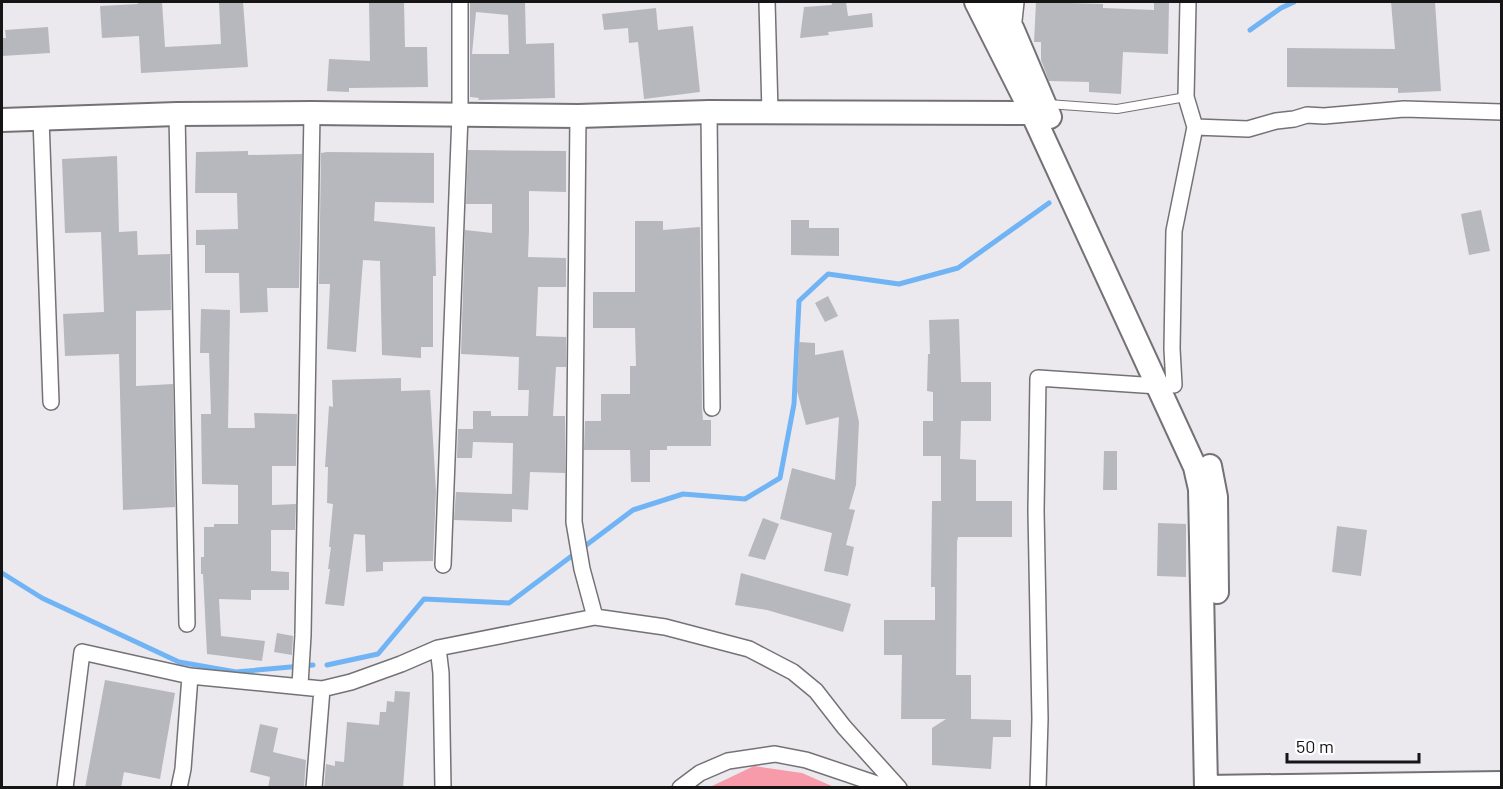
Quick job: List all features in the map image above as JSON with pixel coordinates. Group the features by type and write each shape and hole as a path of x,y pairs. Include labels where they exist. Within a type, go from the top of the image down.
{"street":[{"path":"443,565 460,115 460,2"},
{"path":"767,2 770,112"},
{"path":"976,2 1038,108 1166,386 1195,467 1200,489 1210,787 1502,783"},
{"path":"997,2 1013,30 1038,108"},
{"path":"1013,30 1016,2"},
{"path":"1166,386 1172,349 1174,231 1195,127 1186,97 1188,2"},
{"path":"2,120 177,114 578,116 1038,108"},
{"path":"1195,127 1248,129 1306,115 1324,116 1404,109 1502,112"},
{"path":"709,112 712,408"},
{"path":"300,685 312,113"},
{"path":"177,114 187,624"},
{"path":"578,116 574,522 582,569 595,617"},
{"path":"41,118 51,402"},
{"path":"1038,788 1040,719 1036,511 1038,378 1166,386"},
{"path":"65,788 82,652 149,669 190,676 300,685 322,689 391,668 438,648 595,617 665,627 749,649 793,672 816,691 844,727 899,788"},
{"path":"438,648 441,673 443,788"},
{"path":"179,788 183,770 190,676"},
{"path":"314,788 322,689"},
{"path":"680,788 700,773 728,761 775,754 806,760 889,788"}],"lane":[{"path":"1038,108 1117,109 1186,97"}],"shaded area":[{"path":"754,766 802,773 834,787 710,787"}],"building":[{"path":"137,2 162,2 165,47 221,44 219,2 243,2 248,67 141,73 139,36 102,38 100,6 138,4"},
{"path":"369,2 404,2 405,47 427,47 428,87 349,88 349,92 327,91 329,59 370,61"},
{"path":"470,2 525,2 526,44 554,43 555,98 478,100 479,98 470,97","holes":["476,12 508,15 509,54 472,54"]},
{"path":"831,2 846,2 848,16 872,13 873,27 800,38 804,7 832,5"},
{"path":"1036,2 1103,4 1103,8 1154,10 1154,2 1169,2 1168,54 1123,52 1121,94 1089,92 1089,82 1049,81 1041,60 1041,42 1034,42"},
{"path":"1391,2 1435,2 1441,91 1398,93 1398,88 1287,87 1287,48 1395,49"},
{"path":"656,8 658,30 693,26 700,92 644,99 638,42 629,43 628,28 604,30 602,14"},
{"path":"48,27 50,53 2,56 2,38 6,38 5,30"},
{"path":"468,150 566,151 566,192 529,191 528,257 566,258 566,287 538,287 536,336 566,337 566,367 556,367 553,416 565,416 565,473 530,472 528,510 512,509 512,522 454,520 456,492 512,494 513,443 473,442 472,458 457,458 458,429 473,429 473,411 491,411 491,416 528,416 529,390 518,390 519,357 461,354 465,230 492,233 492,204 466,204"},
{"path":"248,151 248,155 302,154 299,288 267,288 268,312 240,313 239,273 205,273 205,245 196,245 196,230 238,229 237,193 195,193 196,152"},
{"path":"321,153 434,153 434,203 375,202 374,221 435,227 436,276 433,276 433,347 421,347 421,358 382,355 380,261 363,260 356,352 327,349 330,284 319,284"},
{"path":"117,156 119,232 137,231 138,255 170,254 171,310 136,311 136,386 173,384 175,507 123,510 119,354 65,356 63,314 104,312 101,232 65,233 62,159"},
{"path":"1481,210 1490,251 1469,255 1461,214"},
{"path":"791,220 809,220 809,228 839,228 839,256 791,255"},
{"path":"635,221 663,221 663,230 700,227 702,408 703,420 711,420 711,446 667,446 667,450 650,450 650,482 631,482 630,450 584,450 585,421 601,421 601,394 630,394 630,366 636,366 635,328 593,328 593,292 635,292"},
{"path":"828,296 838,316 825,322 815,303"},
{"path":"201,309 230,310 228,428 255,428 254,413 297,414 296,466 272,466 272,505 296,504 295,530 271,530 271,571 289,572 289,590 251,590 251,600 219,599 221,636 265,641 262,661 207,654 203,574 201,574 201,557 204,557 204,527 214,527 214,524 238,524 238,485 202,484 201,414 211,414 209,353 200,353"},
{"path":"959,319 961,382 991,382 991,421 961,421 960,459 976,460 976,501 1012,501 1012,537 958,537 957,542 956,675 971,675 971,719 1011,720 1011,737 993,737 991,769 932,765 932,728 946,719 901,719 902,655 884,655 884,620 935,620 935,587 931,587 932,501 941,501 941,456 923,456 923,421 933,421 933,392 927,391 928,354 930,354 929,320"},
{"path":"799,342 815,343 815,355 843,350 859,422 856,485 849,509 855,510 846,545 854,547 848,576 824,571 832,533 780,519 792,468 835,480 839,417 806,425 797,391"},
{"path":"401,378 401,391 430,390 436,491 433,561 383,562 383,571 366,572 365,535 354,534 344,606 325,604 330,569 328,569 331,547 329,547 333,504 327,503 328,467 325,467 329,406 333,407 332,380"},
{"path":"1104,451 1117,451 1117,490 1103,490"},
{"path":"763,518 779,524 765,560 748,556"},
{"path":"1158,523 1186,524 1186,577 1157,576"},
{"path":"1337,526 1367,530 1361,576 1332,572"},
{"path":"741,573 851,604 843,632 767,610 735,605"},
{"path":"277,633 293,636 292,655 274,652"},
{"path":"105,680 175,693 160,779 124,772 121,788 85,788"},
{"path":"395,691 410,692 403,788 324,788 326,764 335,766 335,761 344,762 347,722 379,725 380,712 386,712 387,701 394,702"},
{"path":"260,724 278,728 273,752 306,760 304,788 268,788 270,777 250,772"}],"waterway":[{"path":"1250,30 1281,8 1294,2"},
{"path":"327,665 378,654 424,599 509,603 633,510 683,494 745,499 780,478 794,404 799,301 828,274 899,284 958,268 1049,203"},
{"path":"2,573 42,598 179,662 236,672 313,665"}]}
